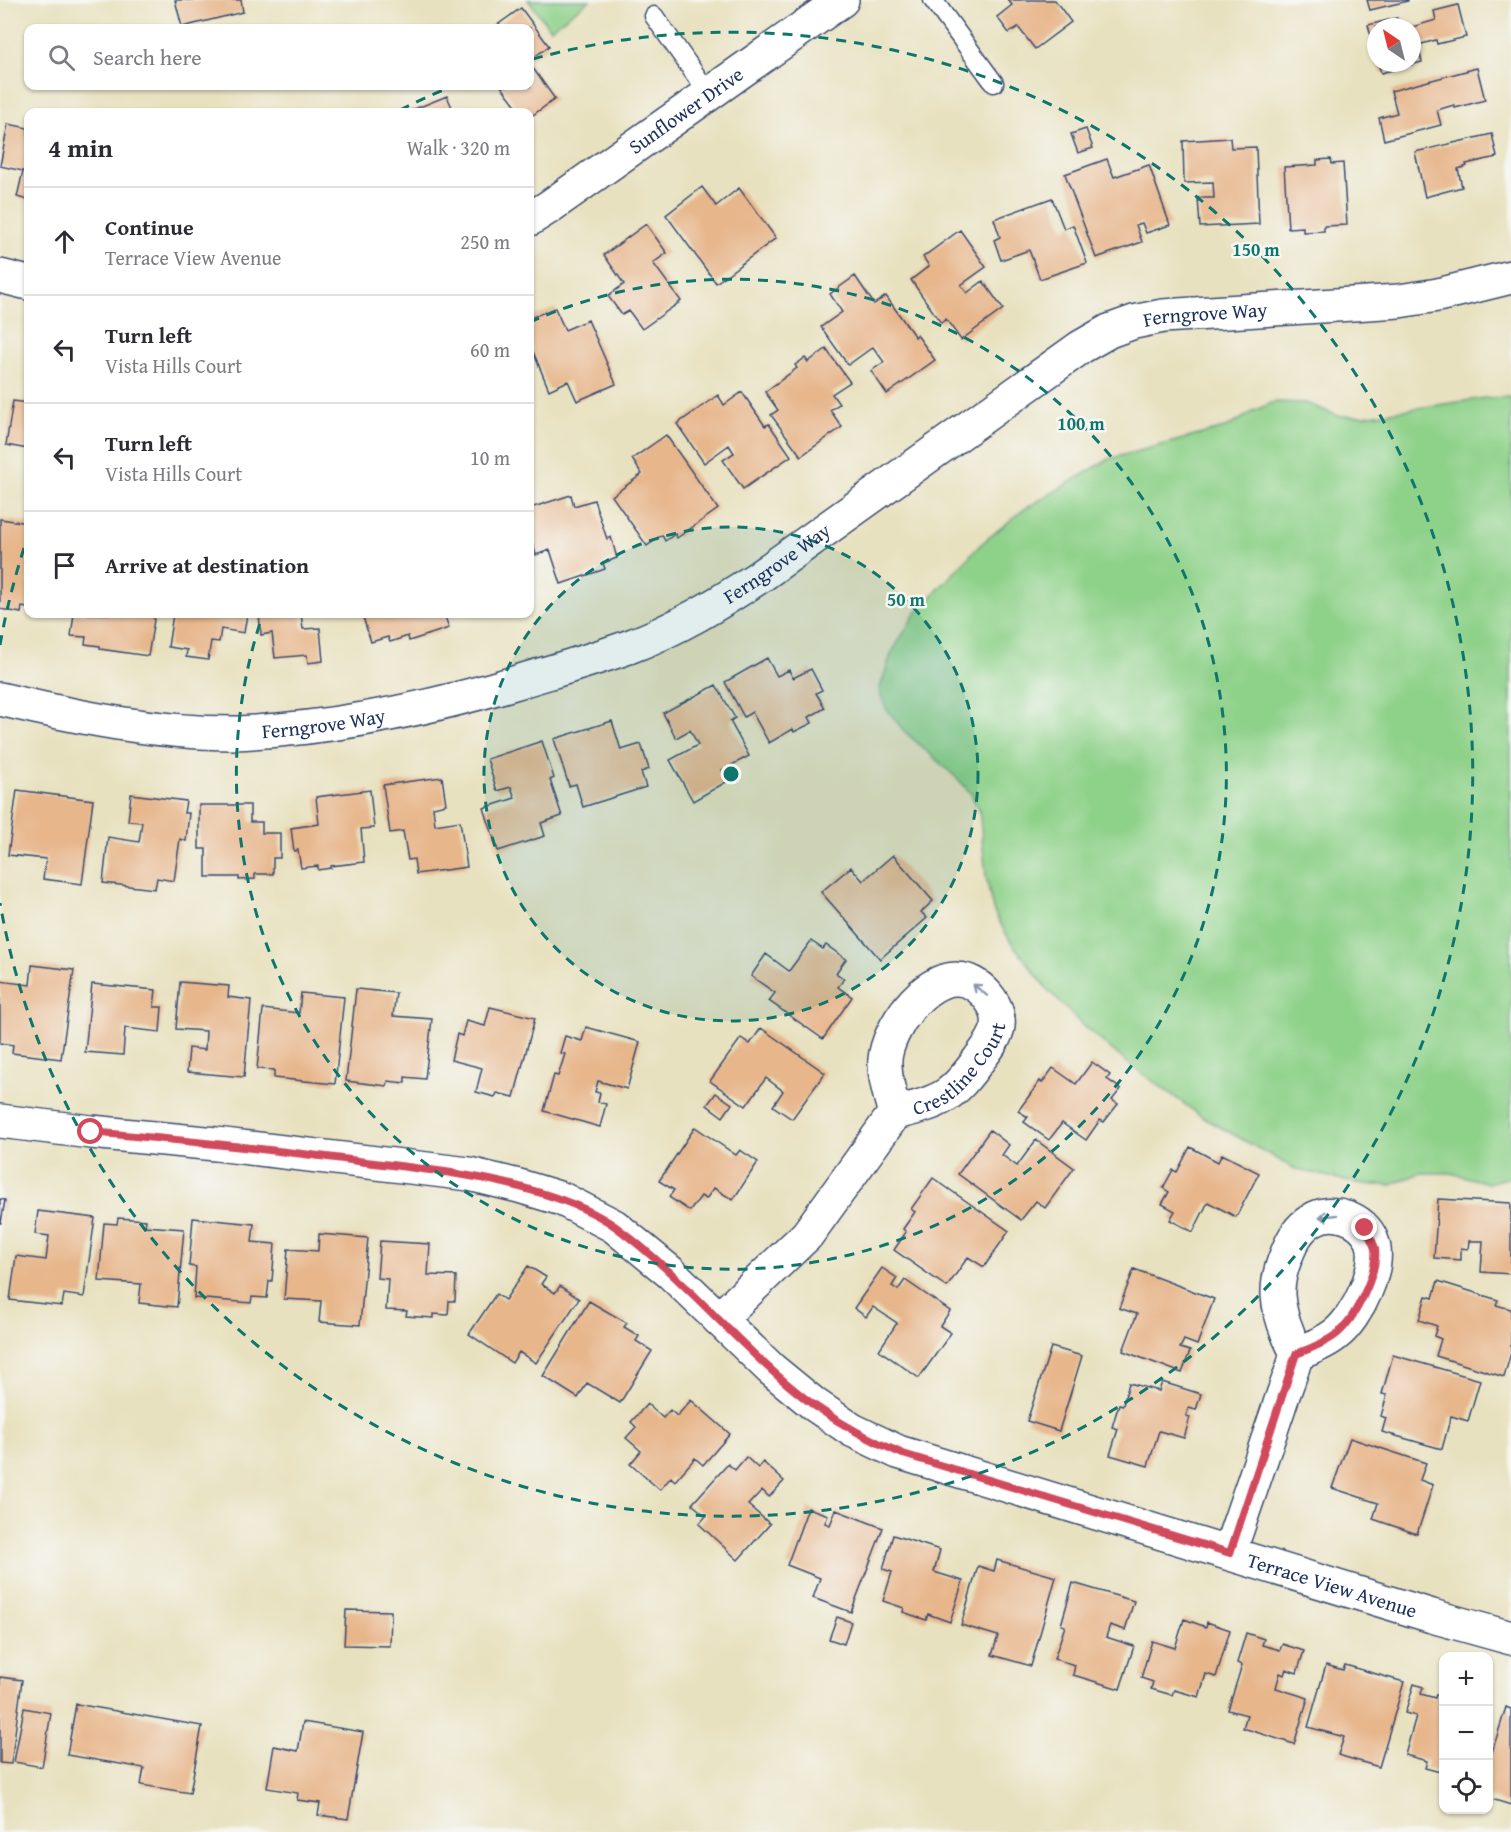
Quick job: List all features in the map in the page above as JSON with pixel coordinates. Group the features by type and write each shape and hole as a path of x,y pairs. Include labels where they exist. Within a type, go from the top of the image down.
{"street":[{"name":"Sunflower Drive","path":"534,216 842,0"},
{"path":"0,276 24,282"},
{"name":"Ferngrove Way","path":"0,699 111,722 171,730 234,733 317,726 408,712 488,691 632,645 716,604 759,577 1050,367 1109,331 1134,322 1162,316 1399,301 1438,295 1511,277"},
{"name":"Crestline Court","path":"719,1319 807,1235 895,1113"},
{"name":"Terrace View Avenue","path":"0,1121 469,1174 562,1199 614,1226 671,1273 771,1369 815,1405 852,1430 898,1452 1432,1617 1511,1638"},
{"path":"1230,1553 1296,1354"}],"lane":[{"path":"933,0 994,83"},
{"path":"654,16 710,94"}],"green space":[{"path":"528,0 590,0 550,29"},
{"path":"1511,397 1511,1177 1488,1183 1451,1173 1420,1173 1391,1185 1373,1185 1295,1169 1204,1118 1129,1064 1082,1025 1047,989 1009,939 993,910 986,876 979,810 971,794 959,780 903,730 886,708 879,691 891,654 915,614 981,544 1023,510 1109,459 1228,427 1274,402 1306,403 1339,416 1363,416 1485,398"}],"building":[{"path":"175,0 241,0 243,12 194,24 181,24"},
{"path":"1008,0 1055,0 1071,22 1035,49 1018,27 1009,33 997,17 1012,5"},
{"path":"1367,0 1408,0 1408,1 1370,10"},
{"path":"1458,5 1466,37 1437,44 1436,40 1421,44 1421,24 1436,20 1434,11"},
{"path":"521,8 533,24 499,24"},
{"path":"534,26 549,46 534,57"},
{"path":"1477,68 1485,100 1437,110 1441,125 1384,140 1379,118 1397,113 1391,91"},
{"path":"534,70 555,99 534,114 534,108 518,108 504,90 534,90"},
{"path":"447,96 452,108 417,108"},
{"path":"8,124 24,127 24,199 17,197 23,171 0,166"},
{"path":"1086,129 1093,148 1078,153 1071,134"},
{"path":"1492,134 1497,157 1466,164 1467,166 1458,169 1462,187 1425,197 1415,152"},
{"path":"1230,138 1231,148 1256,147 1259,224 1200,227 1198,198 1214,198 1213,182 1184,183 1183,141"},
{"path":"1107,159 1114,177 1149,165 1170,225 1146,233 1142,223 1136,225 1142,242 1096,258 1065,174"},
{"path":"1331,159 1332,164 1343,163 1347,225 1324,226 1324,231 1303,232 1303,227 1288,228 1284,167 1317,165 1317,160"},
{"path":"702,187 716,206 739,188 776,238 716,283 666,215"},
{"path":"1052,198 1064,229 1073,225 1087,263 1040,279 1029,250 1001,260 994,240 1000,237 994,219"},
{"path":"646,224 667,253 653,263 681,301 642,329 629,311 622,315 608,296 624,284 604,255"},
{"path":"960,230 986,267 961,285 967,293 983,281 1003,309 961,340 946,319 941,323 911,280 929,266 923,257"},
{"path":"855,276 874,304 886,296 915,337 917,335 935,360 887,394 871,371 884,362 873,347 848,365 821,327 842,312 830,294"},
{"path":"555,308 565,330 588,320 616,384 577,401 568,381 549,390 534,354 534,316"},
{"path":"826,349 850,382 832,394 839,404 830,410 842,427 801,456 771,415 778,410 765,392 797,368 795,365 805,358 808,362"},
{"path":"742,392 765,426 769,424 791,456 743,489 723,460 734,453 729,445 704,463 677,424 718,395 724,405"},
{"path":"13,401 24,402 24,448 6,445"},
{"path":"666,435 718,509 677,538 675,534 665,541 662,535 647,546 612,496 642,474 632,459"},
{"path":"571,495 574,506 594,500 607,539 611,537 617,558 603,563 605,569 561,584 550,550 536,555 534,507"},
{"path":"0,519 24,522 24,607 22,607 21,613 0,609"},
{"path":"73,618 154,618 148,656 100,649 100,646 85,644 86,637 71,636"},
{"path":"172,618 246,618 244,633 221,629 219,642 211,641 208,660 186,657 187,650 168,647"},
{"path":"259,618 302,618 303,629 320,628 323,661 308,663 307,655 275,658 272,633 261,635"},
{"path":"363,618 445,618 449,628 409,641 408,636 390,642 388,637 371,642"},
{"path":"767,658 777,676 789,670 793,678 811,669 822,690 816,693 825,708 809,717 812,723 794,732 793,729 769,743 752,712 744,717 725,682"},
{"path":"716,685 735,718 730,721 749,756 722,770 728,781 693,801 670,760 698,745 690,730 676,738 663,713"},
{"path":"612,721 621,750 641,744 649,769 641,772 646,787 583,807 576,784 569,786 554,739"},
{"path":"542,741 554,778 550,780 562,816 541,823 545,836 498,851 484,808 515,798 511,787 497,791 487,759"},
{"path":"442,777 446,804 433,807 435,825 460,821 467,867 416,874 414,859 408,860 403,831 390,833 383,785"},
{"path":"17,790 93,800 82,884 43,879 46,859 8,855"},
{"path":"370,790 374,828 361,829 364,862 318,870 318,866 301,868 298,850 294,851 291,828 319,824 316,797"},
{"path":"131,794 186,801 184,813 189,813 186,841 180,839 174,881 157,878 155,889 103,883 108,837 139,842 142,822 128,821"},
{"path":"199,805 250,805 250,822 262,822 262,833 280,833 280,858 273,858 273,874 255,874 255,879 239,880 239,877 206,877 206,849 199,849"},
{"path":"893,855 933,901 921,912 927,918 880,959 821,892 851,867 863,881"},
{"path":"811,941 823,949 826,945 846,959 836,973 844,979 838,987 852,997 823,1039 769,1001 775,993 751,976 766,954 789,971"},
{"path":"32,965 74,970 61,1059 12,1053 13,1045 0,1043 0,981 30,985"},
{"path":"180,982 229,986 228,997 251,1000 244,1077 187,1072 189,1048 205,1050 206,1031 176,1029"},
{"path":"92,984 156,990 154,1007 162,1007 160,1032 125,1028 123,1055 85,1052"},
{"path":"356,989 396,993 393,1016 432,1019 425,1079 405,1077 405,1083 388,1081 387,1086 346,1081"},
{"path":"301,993 344,997 335,1084 274,1078 274,1070 257,1069 263,1009 299,1013"},
{"path":"490,1007 535,1018 514,1097 497,1093 495,1097 476,1092 482,1068 451,1060 457,1034 462,1036 466,1021 485,1026"},
{"path":"586,1027 640,1042 627,1089 598,1081 595,1092 600,1093 598,1102 606,1104 600,1127 544,1111 554,1075 558,1076 565,1054 560,1053 565,1036 582,1041"},
{"path":"761,1028 825,1073 792,1119 773,1106 783,1091 766,1078 746,1106 710,1081 741,1038 750,1044"},
{"path":"1092,1062 1110,1075 1107,1079 1121,1089 1112,1100 1118,1104 1104,1122 1100,1120 1086,1140 1062,1123 1049,1140 1024,1122 1028,1117 1018,1111 1040,1081 1042,1083 1053,1068 1076,1084"},
{"path":"716,1093 732,1104 723,1117 707,1105"},
{"path":"695,1127 736,1155 740,1150 758,1162 733,1200 714,1188 706,1199 701,1196 690,1211 669,1197 674,1190 659,1181"},
{"path":"990,1130 1009,1145 1002,1155 1017,1166 1036,1140 1074,1168 1045,1208 1036,1201 1021,1220 958,1174"},
{"path":"1190,1147 1218,1162 1222,1154 1259,1173 1236,1217 1208,1202 1193,1232 1170,1220 1175,1211 1162,1204 1169,1192 1163,1188 1173,1170 1177,1172"},
{"path":"933,1178 1009,1231 984,1267 968,1257 947,1287 894,1250 906,1232 903,1229 915,1212 911,1209"},
{"path":"0,1199 5,1200 1,1223 0,1223"},
{"path":"1438,1199 1511,1203 1511,1274 1481,1272 1483,1241 1469,1241 1468,1249 1461,1248 1461,1260 1434,1258"},
{"path":"38,1211 95,1218 84,1297 64,1294 62,1306 10,1300 16,1256 46,1260 49,1236 35,1234"},
{"path":"118,1218 146,1220 145,1226 184,1229 177,1307 139,1303 141,1284 99,1281 104,1223 117,1224"},
{"path":"193,1218 254,1224 252,1242 275,1244 272,1281 269,1281 267,1298 252,1297 251,1303 194,1298 196,1267 189,1266"},
{"path":"319,1234 368,1238 360,1325 319,1322 321,1301 284,1299 288,1249 318,1251"},
{"path":"380,1241 430,1244 428,1275 456,1276 455,1301 449,1301 448,1315 433,1314 433,1318 406,1316 407,1311 386,1310 388,1279 377,1278"},
{"path":"528,1266 546,1277 541,1284 555,1293 560,1286 579,1299 536,1363 519,1352 512,1363 469,1334 496,1294 505,1300"},
{"path":"882,1268 897,1278 892,1286 898,1290 905,1280 950,1311 940,1326 951,1333 919,1378 879,1350 897,1323 873,1307 866,1317 854,1308"},
{"path":"1134,1269 1214,1299 1197,1345 1184,1340 1180,1348 1190,1351 1182,1373 1123,1351 1137,1314 1119,1308"},
{"path":"1438,1281 1498,1300 1496,1305 1511,1309 1511,1353 1504,1377 1436,1356 1441,1339 1434,1336 1437,1326 1419,1320 1426,1296 1433,1298"},
{"path":"589,1301 627,1323 624,1327 639,1336 636,1341 652,1351 620,1403 587,1383 578,1398 543,1376"},
{"path":"1051,1347 1082,1356 1059,1431 1027,1421"},
{"path":"1393,1355 1480,1380 1468,1421 1451,1416 1442,1449 1382,1432 1386,1418 1381,1416 1387,1395 1382,1394"},
{"path":"1162,1382 1201,1394 1196,1410 1189,1408 1186,1416 1190,1417 1184,1438 1159,1431 1148,1466 1110,1455 1118,1429 1112,1427 1119,1404 1123,1405 1129,1383 1159,1391"},
{"path":"691,1400 730,1434 703,1465 695,1458 675,1481 671,1477 660,1490 630,1464 641,1451 626,1438 636,1427 631,1422 647,1404 663,1418 670,1410 677,1416"},
{"path":"1350,1438 1426,1463 1420,1480 1433,1485 1417,1534 1373,1519 1378,1503 1332,1488"},
{"path":"746,1457 758,1468 763,1462 784,1481 769,1497 762,1490 748,1505 770,1524 738,1560 699,1524 706,1516 692,1504 728,1464 735,1470"},
{"path":"808,1508 828,1515 825,1523 830,1525 836,1510 883,1528 851,1612 813,1598 820,1578 787,1565"},
{"path":"893,1535 940,1550 934,1572 963,1581 950,1622 928,1614 926,1620 903,1612 904,1608 883,1601 892,1572 883,1569"},
{"path":"997,1560 1056,1577 1031,1666 992,1655 998,1636 961,1625 978,1566 994,1571"},
{"path":"1073,1583 1134,1601 1125,1630 1110,1625 1106,1637 1134,1646 1120,1689 1073,1675 1075,1665 1054,1659 1065,1626 1061,1625"},
{"path":"346,1610 391,1611 390,1646 344,1645"},
{"path":"837,1617 851,1622 844,1644 829,1639"},
{"path":"1184,1619 1206,1627 1207,1622 1230,1630 1216,1677 1206,1674 1199,1697 1174,1690 1172,1695 1151,1689 1153,1682 1141,1678 1152,1641 1175,1648"},
{"path":"1246,1633 1264,1639 1262,1645 1280,1650 1282,1644 1304,1651 1297,1673 1286,1669 1284,1675 1280,1673 1276,1688 1308,1698 1294,1744 1243,1728 1247,1715 1228,1710 1242,1665 1237,1663"},
{"path":"1326,1665 1343,1670 1345,1665 1404,1682 1379,1767 1338,1755 1344,1737 1308,1727"},
{"path":"0,1677 22,1680 11,1764 0,1763"},
{"path":"1414,1684 1423,1687 1421,1694 1435,1698 1436,1694 1439,1695 1439,1772 1425,1768 1427,1761 1405,1755 1416,1716 1405,1713"},
{"path":"76,1704 202,1726 190,1793 141,1785 144,1768 67,1755"},
{"path":"1506,1707 1511,1709 1511,1805 1493,1800 1493,1749"},
{"path":"24,1708 51,1713 42,1767 14,1762"},
{"path":"303,1722 363,1732 348,1819 318,1815 320,1803 297,1800 298,1793 267,1788 274,1746 298,1751"}],"route":[{"path":"91,1132 216,1144 469,1174 562,1199 614,1226 671,1273 771,1369 815,1405 852,1430 903,1454 942,1467 1230,1553 1296,1354 1318,1345 1343,1329 1362,1297 1374,1267 1375,1251 1372,1238 1365,1228"}]}
